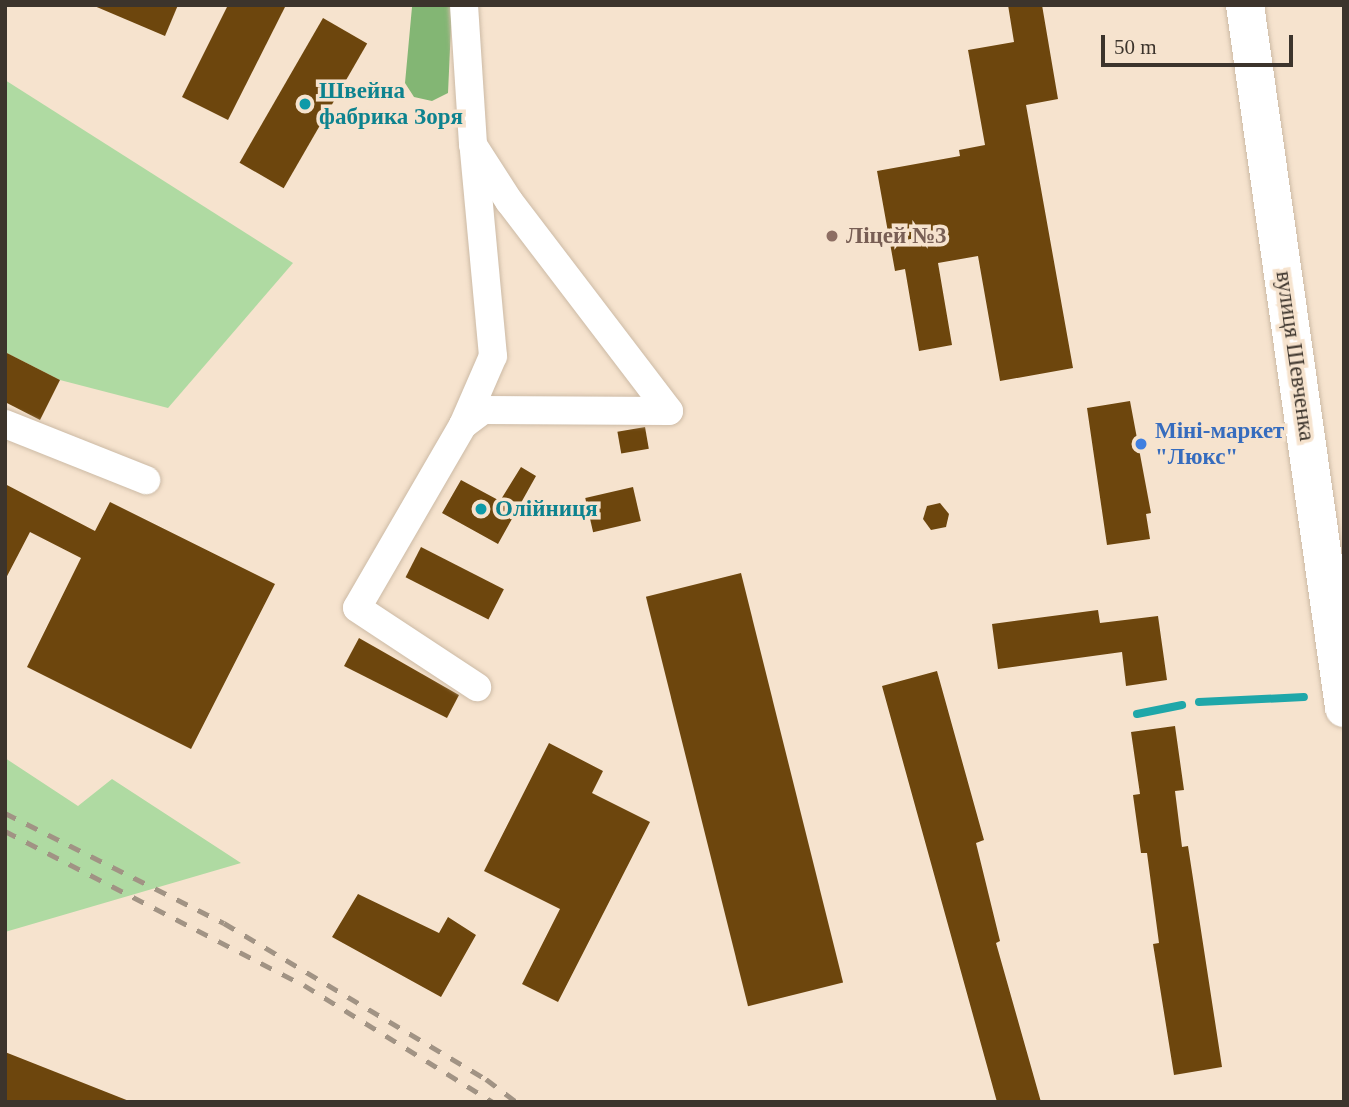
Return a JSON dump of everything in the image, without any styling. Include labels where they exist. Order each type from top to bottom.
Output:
[{"type":"main road","name":"вулиця Шевченка","points":[[1245,5],[1344,708]]},
{"type":"street","points":[[464,5],[493,356],[463,425],[357,608],[477,687]]},
{"type":"street","points":[[463,425],[483,410],[668,411],[509,201],[474,145]]},
{"type":"street","points":[[5,424],[146,480]]},
{"type":"green space","points":[[406,5],[452,5],[448,93],[432,101],[414,97],[405,83],[412,7]]},
{"type":"green space","points":[[5,80],[293,263],[168,408],[60,380],[5,352]]},
{"type":"green space","points":[[5,758],[78,806],[112,779],[241,863],[5,932]]},
{"type":"building","points":[[92,5],[178,5],[165,36]]},
{"type":"building","points":[[228,5],[286,5],[228,120],[182,97]]},
{"type":"building","points":[[1008,5],[1042,5],[1058,99],[1026,105],[1073,368],[1000,381],[978,256],[938,263],[952,345],[919,351],[905,269],[895,271],[877,171],[960,156],[959,150],[985,145],[968,50],[1014,42]]},
{"type":"building","name":"Швейна фабрика Зоря","points":[[323,18],[367,44],[284,188],[240,163]]},
{"type":"building","points":[[5,352],[60,380],[40,420],[5,402]]},
{"type":"building","points":[[1130,401],[1151,513],[1146,514],[1150,539],[1107,545],[1087,408]]},
{"type":"building","points":[[645,427],[649,449],[621,454],[617,432]]},
{"type":"building","name":"Олійниця","points":[[521,467],[536,476],[498,544],[442,513],[461,480],[500,501]]},
{"type":"building","points":[[5,484],[95,531],[110,502],[275,584],[191,749],[27,667],[81,558],[30,532],[5,580]]},
{"type":"building","points":[[633,487],[641,521],[593,532],[585,498]]},
{"type":"building","points":[[940,503],[949,514],[946,527],[931,530],[923,519],[927,506]]},
{"type":"building","points":[[421,547],[504,589],[488,620],[406,577]]},
{"type":"building","points":[[741,573],[843,982],[748,1006],[646,597]]},
{"type":"building","points":[[1098,610],[1100,623],[1158,616],[1167,680],[1126,686],[1122,652],[998,669],[992,624]]},
{"type":"building","points":[[359,638],[459,695],[447,718],[344,666]]},
{"type":"building","points":[[937,671],[984,840],[976,843],[1000,941],[996,943],[1041,1102],[997,1102],[882,686]]},
{"type":"building","points":[[1175,726],[1184,790],[1175,791],[1182,847],[1188,846],[1222,1067],[1174,1075],[1153,944],[1159,943],[1147,853],[1141,853],[1133,795],[1140,794],[1131,732]]},
{"type":"building","points":[[549,743],[603,771],[592,793],[650,822],[558,1002],[522,984],[560,909],[484,871]]},
{"type":"building","points":[[358,894],[439,933],[448,917],[476,935],[441,997],[332,937]]},
{"type":"building","points":[[5,1052],[129,1101],[5,1102]]},
{"type":"waterway","points":[[1199,702],[1304,697]]},
{"type":"waterway","points":[[1137,714],[1182,705]]},
{"type":"railway","points":[[5,813],[224,923],[486,1079],[517,1102]]},
{"type":"railway","points":[[5,831],[304,985],[493,1102]]},
{"type":"place","name":"Швейна фабрика Зоря","points":[[305,104]]},
{"type":"place","name":"Ліцей №3","points":[[832,236]]},
{"type":"place","name":"Міні-маркет \"Люкс\"","points":[[1141,444]]},
{"type":"place","name":"Олійниця","points":[[481,509]]}]
